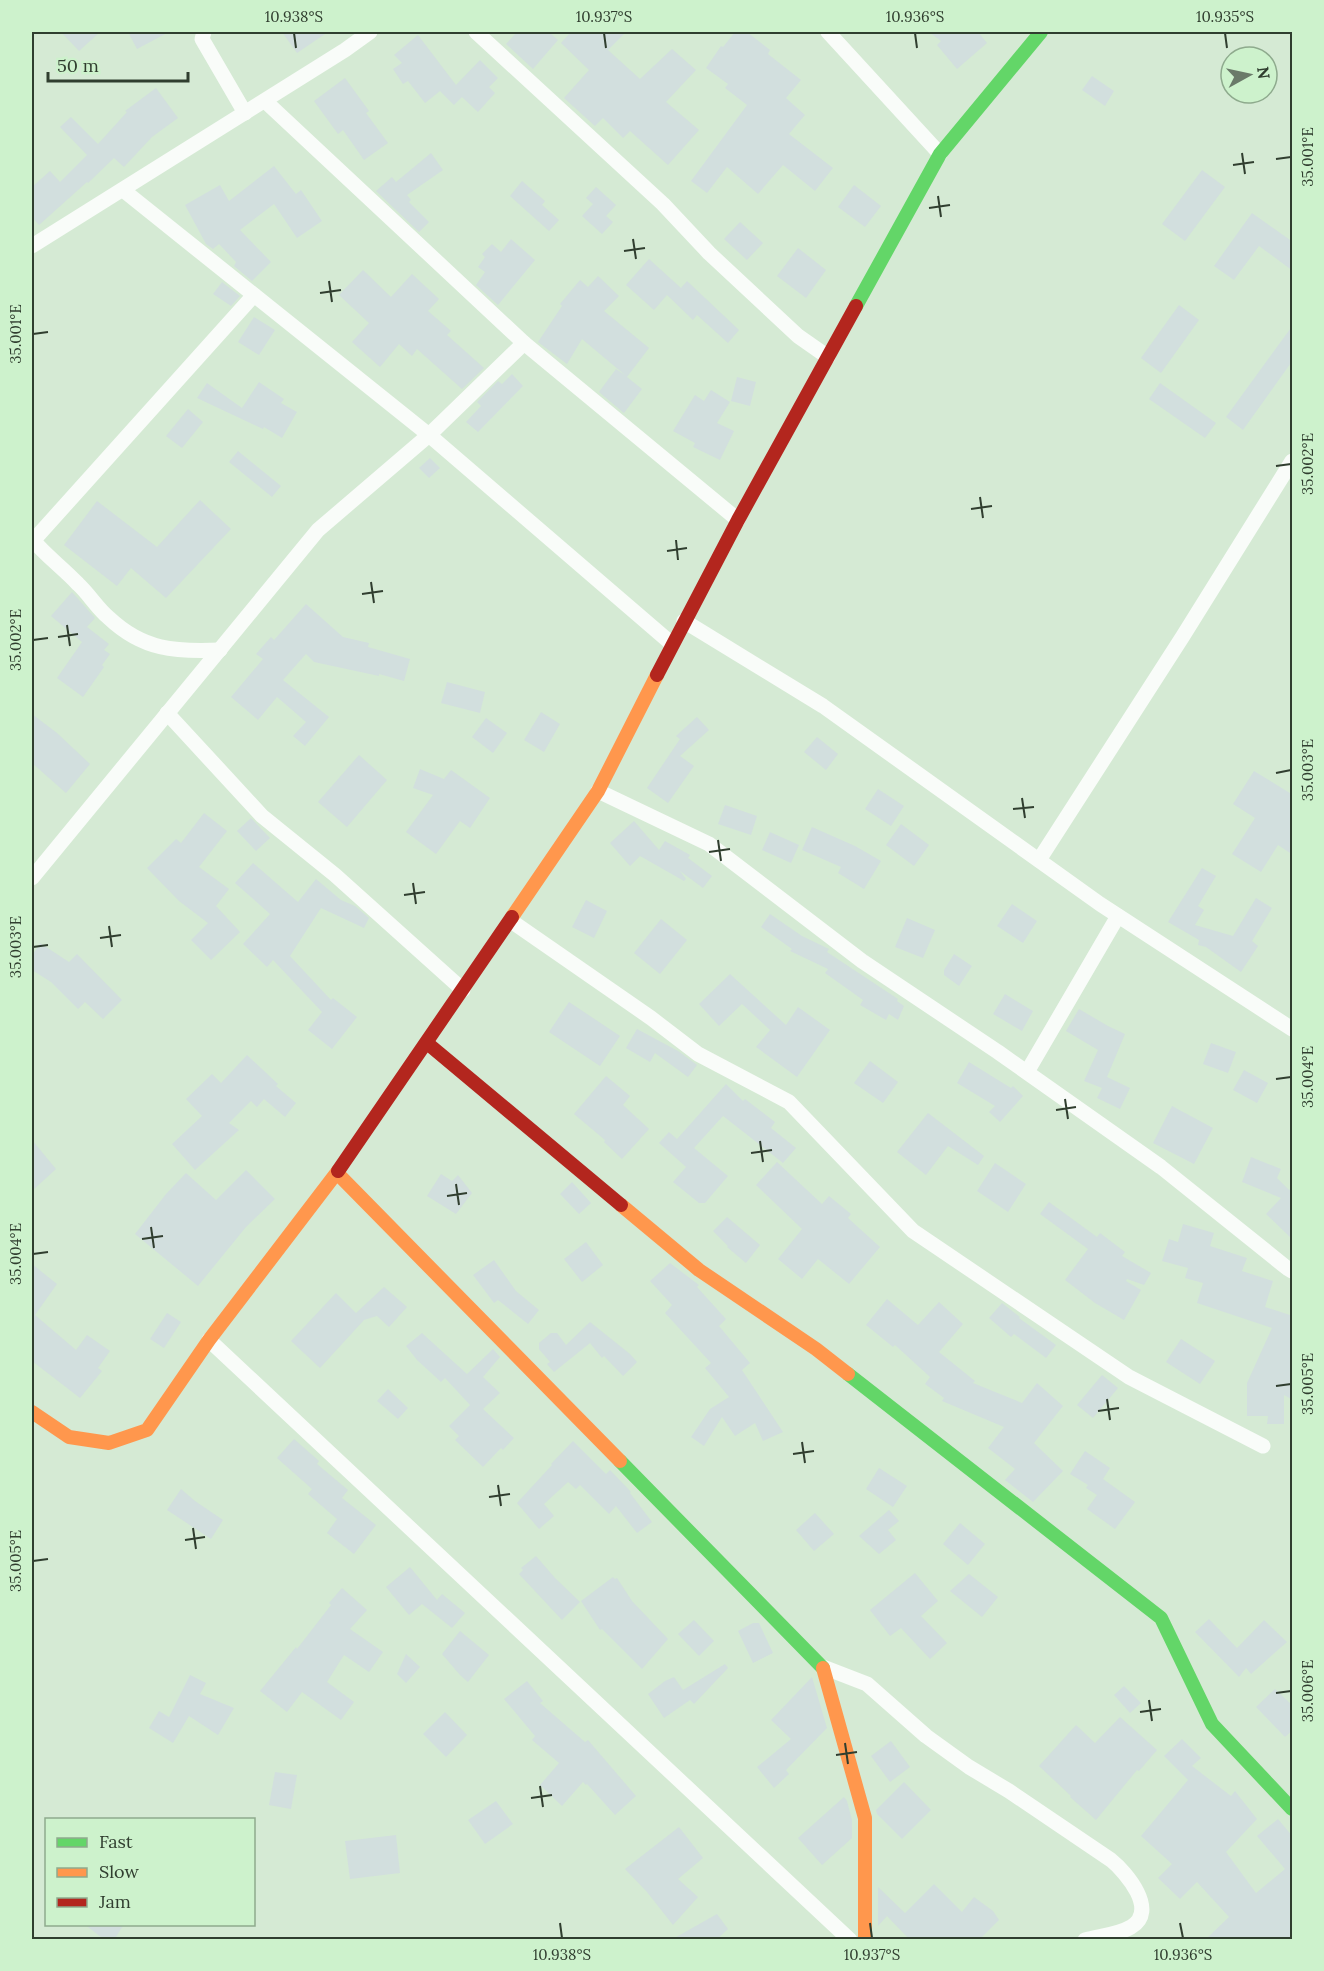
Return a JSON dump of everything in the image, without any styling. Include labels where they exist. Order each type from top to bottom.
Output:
[{"type":"street","points":[[204,32],[202,39],[245,113]]},
{"type":"street","points":[[32,246],[265,101],[370,32]]},
{"type":"street","points":[[476,32],[663,204],[709,253],[798,336],[828,357]]},
{"type":"street","points":[[828,32],[940,154]]},
{"type":"street","points":[[32,1412],[69,1437],[109,1443],[147,1430],[209,1340],[337,1173],[598,791],[738,520],[940,154],[1041,32]]},
{"type":"street","points":[[265,101],[524,343],[738,520]]},
{"type":"street","points":[[123,190],[429,435],[672,644]]},
{"type":"street","points":[[220,650],[186,651],[136,639],[108,618],[80,585],[32,541],[254,296]]},
{"type":"street","points":[[32,878],[318,530],[429,435],[524,343]]},
{"type":"street","points":[[1039,860],[1184,636],[1293,461]]},
{"type":"street","points":[[684,621],[824,706],[1118,916],[1293,1029]]},
{"type":"street","points":[[167,713],[262,816],[335,875],[463,990]]},
{"type":"street","points":[[598,791],[709,844],[862,960],[1027,1072],[1161,1167],[1293,1271]]},
{"type":"street","points":[[1027,1072],[1118,916]]},
{"type":"street","points":[[511,921],[651,1018],[698,1054],[789,1102],[913,1231],[1129,1377],[1263,1446]]},
{"type":"street","points":[[427,1043],[699,1270],[816,1349],[1161,1618],[1212,1725],[1293,1809]]},
{"type":"street","points":[[337,1173],[823,1667],[867,1684],[926,1736],[1124,1870],[1142,1906],[1139,1918],[1135,1925],[1129,1928],[1085,1940]]},
{"type":"street","points":[[209,1340],[850,1940]]},
{"type":"street","points":[[823,1667],[865,1818],[865,1940]]},
{"type":"building","points":[[61,32],[100,32],[79,51]]},
{"type":"building","points":[[128,32],[169,32],[137,49]]},
{"type":"building","points":[[282,32],[328,32],[297,53]]},
{"type":"building","points":[[517,32],[549,32],[558,40],[533,69],[506,44]]},
{"type":"building","points":[[571,32],[626,32],[608,50],[640,79],[672,49],[696,70],[666,102],[699,130],[668,165],[630,131],[623,138],[603,118],[595,126],[564,98],[589,70],[561,43]]},
{"type":"building","points":[[735,32],[747,32],[770,50],[768,54],[801,80],[786,98],[805,115],[789,134],[833,168],[815,191],[783,165],[758,194],[727,167],[707,193],[691,181],[747,105],[725,88],[728,84],[706,68],[721,46],[723,47]]},
{"type":"building","points":[[929,32],[978,32],[987,43],[957,69],[937,45],[941,41]]},
{"type":"building","points":[[418,35],[456,85],[480,60],[498,78],[489,87],[495,93],[478,112],[462,97],[454,105],[440,91],[425,103],[408,81],[403,84],[393,69],[402,63],[394,55]]},
{"type":"building","points":[[1092,76],[1114,91],[1105,106],[1082,90]]},
{"type":"building","points":[[345,78],[369,111],[366,113],[388,143],[364,160],[343,130],[338,134],[314,101]]},
{"type":"building","points":[[156,88],[178,118],[152,137],[124,167],[114,158],[39,225],[32,217],[32,187],[50,171],[60,182],[87,155],[60,127],[71,117],[98,144],[127,112],[125,111]]},
{"type":"building","points":[[431,153],[443,170],[407,195],[411,200],[409,202],[429,222],[419,232],[376,191],[392,177],[396,182]]},
{"type":"building","points":[[274,166],[296,194],[301,190],[322,221],[297,238],[274,204],[240,230],[271,262],[252,281],[234,266],[236,262],[219,244],[213,249],[206,244],[185,205],[220,185],[229,201]]},
{"type":"building","points":[[1202,170],[1225,187],[1185,241],[1162,224]]},
{"type":"building","points":[[522,181],[545,201],[542,205],[559,220],[549,231],[510,196]]},
{"type":"building","points":[[854,185],[881,206],[865,227],[838,207]]},
{"type":"building","points":[[596,187],[616,205],[606,216],[613,222],[602,234],[582,216],[593,204],[586,198]]},
{"type":"building","points":[[1252,213],[1293,242],[1293,271],[1259,246],[1234,280],[1214,266]]},
{"type":"building","points":[[740,222],[763,243],[747,260],[724,239]]},
{"type":"building","points":[[511,239],[535,260],[498,305],[476,285],[485,272],[478,267],[485,257],[482,254],[492,244],[501,252]]},
{"type":"building","points":[[798,248],[826,270],[806,298],[777,276]]},
{"type":"building","points":[[649,259],[681,288],[687,281],[739,330],[728,343],[697,315],[693,320],[667,295],[654,310],[626,285]]},
{"type":"building","points":[[363,270],[391,297],[412,274],[439,299],[428,311],[451,331],[447,335],[484,368],[462,389],[417,349],[412,356],[399,344],[380,367],[352,342],[369,323],[339,295]]},
{"type":"building","points":[[598,276],[619,296],[604,311],[649,348],[627,377],[642,389],[624,413],[599,392],[616,369],[625,375],[582,339],[567,364],[538,342],[562,306],[560,304],[580,280],[588,287]]},
{"type":"building","points":[[222,282],[240,296],[231,306],[213,294]]},
{"type":"building","points":[[1179,305],[1199,320],[1161,373],[1141,358]]},
{"type":"building","points":[[254,317],[275,330],[259,355],[238,342]]},
{"type":"building","points":[[1293,325],[1293,360],[1243,430],[1226,417]]},
{"type":"building","points":[[512,374],[523,386],[478,432],[466,422],[481,406],[477,402],[498,381],[502,384]]},
{"type":"building","points":[[737,377],[756,382],[750,406],[731,401]]},
{"type":"building","points":[[259,382],[284,399],[281,403],[297,412],[282,438],[264,427],[263,429],[197,398],[207,383],[242,408]]},
{"type":"building","points":[[1160,383],[1216,423],[1205,438],[1149,399]]},
{"type":"building","points":[[711,390],[730,402],[717,423],[734,431],[720,460],[693,447],[695,443],[673,431],[695,395],[704,401]]},
{"type":"building","points":[[188,409],[203,422],[182,448],[166,436]]},
{"type":"building","points":[[238,451],[281,486],[272,497],[229,462]]},
{"type":"building","points":[[430,458],[440,468],[429,478],[419,468]]},
{"type":"building","points":[[200,500],[231,529],[166,598],[131,568],[117,586],[64,545],[97,501],[157,547]]},
{"type":"building","points":[[72,592],[95,618],[87,627],[109,644],[104,650],[110,654],[102,665],[104,667],[83,697],[57,678],[82,642],[51,616]]},
{"type":"building","points":[[306,604],[343,637],[369,643],[368,647],[410,659],[404,681],[314,662],[306,654],[283,680],[329,717],[305,746],[293,736],[306,722],[277,697],[258,720],[231,697],[263,659],[256,654],[271,637],[274,640]]},
{"type":"building","points":[[447,682],[485,692],[480,713],[441,703]]},
{"type":"building","points":[[541,712],[560,724],[544,752],[524,740]]},
{"type":"building","points":[[32,714],[57,733],[90,764],[66,793],[32,763]]},
{"type":"building","points":[[697,717],[709,730],[680,756],[694,766],[668,803],[647,788],[680,739],[676,736]]},
{"type":"building","points":[[486,718],[507,733],[493,753],[472,737]]},
{"type":"building","points":[[817,737],[838,754],[826,770],[804,752]]},
{"type":"building","points":[[359,755],[387,780],[347,827],[318,802]]},
{"type":"building","points":[[420,769],[444,779],[451,770],[490,798],[470,828],[460,821],[436,854],[406,832],[433,795],[413,788]]},
{"type":"building","points":[[1254,771],[1293,795],[1293,855],[1278,845],[1261,872],[1232,854],[1255,818],[1233,804]]},
{"type":"building","points":[[878,789],[904,806],[891,826],[865,809]]},
{"type":"building","points":[[725,805],[757,816],[751,835],[718,824]]},
{"type":"building","points":[[204,813],[227,831],[199,867],[229,889],[216,906],[240,932],[211,960],[191,940],[208,923],[179,901],[147,868],[176,839],[181,843]]},
{"type":"building","points":[[251,818],[270,838],[256,851],[237,831]]},
{"type":"building","points":[[634,821],[659,850],[665,841],[690,855],[688,858],[712,876],[703,888],[680,871],[686,879],[684,881],[640,856],[630,866],[610,843]]},
{"type":"building","points":[[901,824],[929,845],[914,866],[886,845]]},
{"type":"building","points":[[812,827],[855,846],[881,861],[864,889],[838,873],[841,867],[802,850]]},
{"type":"building","points":[[770,832],[799,845],[791,863],[762,850]]},
{"type":"building","points":[[253,863],[298,902],[316,879],[341,900],[355,906],[369,918],[364,928],[321,908],[290,956],[331,1000],[333,998],[357,1017],[332,1049],[308,1030],[322,1012],[273,960],[267,967],[243,944],[270,914],[235,883]]},
{"type":"building","points":[[1202,868],[1216,876],[1198,906],[1204,910],[1195,925],[1233,936],[1256,898],[1272,908],[1252,941],[1258,946],[1241,972],[1206,947],[1198,945],[1199,940],[1168,922]]},
{"type":"building","points":[[586,900],[607,911],[594,938],[572,927]]},
{"type":"building","points":[[1012,904],[1037,921],[1023,943],[997,926]]},
{"type":"building","points":[[770,914],[802,936],[829,949],[827,952],[898,999],[897,1001],[904,1006],[898,1020],[889,1014],[886,1020],[860,1005],[863,1000],[825,973],[828,969],[790,951],[792,949],[761,927]]},
{"type":"building","points":[[907,918],[935,930],[923,958],[895,947]]},
{"type":"building","points":[[661,919],[687,940],[660,974],[634,953]]},
{"type":"building","points":[[40,943],[69,962],[77,954],[122,1000],[103,1019],[85,1002],[78,1009],[51,982],[32,970],[32,956]]},
{"type":"building","points":[[954,954],[972,966],[959,986],[944,975],[944,970]]},
{"type":"building","points":[[730,974],[786,1025],[798,1007],[830,1030],[797,1077],[756,1047],[770,1030],[742,1004],[719,1026],[699,1004]]},
{"type":"building","points":[[1005,994],[1033,1011],[1022,1031],[993,1014]]},
{"type":"building","points":[[569,1002],[620,1036],[600,1066],[549,1032]]},
{"type":"building","points":[[1079,1009],[1125,1034],[1107,1077],[1130,1088],[1120,1109],[1097,1098],[1102,1088],[1084,1081],[1098,1050],[1066,1031]]},
{"type":"building","points":[[637,1029],[678,1051],[697,1065],[688,1077],[655,1053],[650,1062],[626,1048]]},
{"type":"building","points":[[1211,1043],[1236,1052],[1228,1073],[1203,1064]]},
{"type":"building","points":[[247,1055],[278,1084],[276,1086],[296,1103],[285,1117],[264,1099],[257,1107],[251,1101],[229,1123],[239,1130],[195,1170],[172,1144],[202,1116],[186,1099],[212,1074],[221,1083]]},
{"type":"building","points":[[870,1061],[898,1082],[883,1103],[854,1083]]},
{"type":"building","points":[[969,1062],[1011,1088],[1013,1086],[1023,1096],[1000,1122],[989,1112],[995,1106],[957,1083]]},
{"type":"building","points":[[1244,1070],[1268,1083],[1257,1103],[1233,1090]]},
{"type":"building","points":[[606,1076],[630,1096],[623,1105],[649,1129],[622,1159],[604,1142],[605,1140],[574,1114]]},
{"type":"building","points":[[726,1084],[743,1101],[745,1099],[775,1122],[771,1128],[796,1148],[783,1163],[723,1116],[694,1148],[728,1176],[705,1203],[699,1203],[673,1182],[686,1167],[659,1143],[669,1132],[677,1139]]},
{"type":"building","points":[[1172,1106],[1213,1128],[1194,1164],[1153,1143]]},
{"type":"building","points":[[928,1113],[984,1156],[978,1165],[948,1146],[926,1175],[897,1152]]},
{"type":"building","points":[[32,1140],[56,1169],[32,1191]]},
{"type":"building","points":[[1251,1157],[1281,1169],[1277,1178],[1289,1190],[1293,1186],[1293,1240],[1266,1214],[1281,1198],[1242,1182]]},
{"type":"building","points":[[777,1162],[822,1204],[829,1196],[851,1214],[848,1218],[880,1247],[849,1284],[818,1259],[802,1279],[778,1259],[802,1229],[756,1185]]},
{"type":"building","points":[[995,1163],[1026,1184],[1008,1212],[977,1191]]},
{"type":"building","points":[[246,1170],[275,1199],[246,1227],[198,1286],[135,1234],[166,1194],[186,1173],[216,1200]]},
{"type":"building","points":[[441,1174],[452,1181],[458,1175],[472,1193],[456,1214],[427,1196]]},
{"type":"building","points":[[572,1182],[591,1203],[579,1214],[560,1194]]},
{"type":"building","points":[[1049,1202],[1097,1237],[1100,1233],[1125,1252],[1122,1256],[1151,1273],[1144,1285],[1127,1279],[1126,1281],[1141,1290],[1124,1320],[1095,1303],[1065,1280],[1088,1249],[1040,1214]]},
{"type":"building","points":[[727,1217],[760,1245],[746,1263],[713,1231]]},
{"type":"building","points":[[1183,1224],[1214,1233],[1210,1246],[1247,1258],[1242,1271],[1273,1281],[1265,1307],[1293,1316],[1293,1400],[1284,1395],[1284,1424],[1267,1424],[1268,1416],[1247,1416],[1247,1383],[1272,1328],[1197,1303],[1203,1283],[1185,1278],[1188,1268],[1162,1261],[1169,1239],[1178,1242]]},
{"type":"building","points":[[586,1242],[603,1265],[582,1282],[564,1259]]},
{"type":"building","points":[[494,1260],[516,1291],[539,1310],[528,1324],[498,1300],[494,1303],[473,1275]]},
{"type":"building","points":[[670,1263],[699,1285],[697,1287],[726,1319],[719,1326],[750,1363],[742,1370],[783,1432],[763,1441],[755,1423],[735,1436],[722,1417],[704,1446],[691,1437],[710,1409],[729,1397],[705,1368],[711,1363],[665,1313],[672,1305],[650,1281]]},
{"type":"building","points":[[32,1264],[57,1284],[35,1315],[76,1350],[87,1335],[110,1351],[98,1368],[102,1371],[80,1398],[32,1361]]},
{"type":"building","points":[[384,1287],[407,1307],[389,1327],[377,1316],[364,1320],[320,1368],[291,1341],[336,1293],[356,1313]]},
{"type":"building","points":[[887,1299],[918,1325],[939,1302],[963,1324],[939,1352],[975,1381],[973,1383],[1022,1403],[1037,1383],[1063,1406],[1034,1443],[1063,1471],[1033,1502],[1005,1480],[1015,1469],[988,1448],[1004,1427],[942,1401],[944,1398],[925,1384],[930,1377],[895,1345],[893,1347],[866,1325]]},
{"type":"building","points":[[1002,1303],[1056,1345],[1046,1358],[1014,1334],[1011,1337],[989,1318]]},
{"type":"building","points":[[167,1313],[181,1322],[164,1348],[150,1339]]},
{"type":"building","points":[[590,1322],[637,1362],[623,1376],[604,1356],[602,1358],[590,1343],[554,1372],[547,1364],[550,1362],[539,1349],[539,1343],[551,1333],[557,1333],[566,1345]]},
{"type":"building","points":[[422,1333],[467,1374],[493,1349],[500,1357],[483,1377],[500,1393],[483,1409],[514,1438],[483,1467],[455,1440],[459,1436],[449,1426],[470,1405],[445,1378],[441,1382],[417,1360],[406,1346]]},
{"type":"building","points":[[1181,1339],[1215,1361],[1200,1384],[1166,1362]]},
{"type":"building","points":[[1102,1375],[1118,1388],[1093,1418],[1077,1405]]},
{"type":"building","points":[[388,1389],[408,1408],[398,1419],[377,1401]]},
{"type":"building","points":[[294,1439],[319,1461],[317,1464],[348,1490],[342,1498],[376,1525],[354,1554],[327,1533],[337,1519],[308,1494],[312,1489],[277,1458]]},
{"type":"building","points":[[573,1441],[606,1474],[610,1470],[631,1492],[652,1522],[637,1533],[616,1506],[609,1514],[580,1485],[576,1489],[568,1482],[544,1504],[554,1516],[539,1529],[517,1503]]},
{"type":"building","points":[[1085,1451],[1110,1468],[1103,1479],[1135,1502],[1115,1529],[1087,1509],[1097,1495],[1086,1488],[1088,1485],[1070,1474]]},
{"type":"building","points":[[879,1468],[907,1486],[893,1507],[866,1489]]},
{"type":"building","points":[[181,1489],[223,1520],[211,1539],[167,1510]]},
{"type":"building","points":[[889,1510],[899,1521],[888,1530],[896,1540],[879,1554],[859,1536]]},
{"type":"building","points":[[815,1513],[834,1534],[814,1551],[796,1530]]},
{"type":"building","points":[[960,1523],[985,1544],[968,1565],[943,1544]]},
{"type":"building","points":[[536,1556],[580,1602],[562,1620],[519,1574],[523,1570],[521,1568]]},
{"type":"building","points":[[410,1567],[437,1600],[442,1594],[465,1613],[452,1628],[422,1604],[409,1615],[386,1587]]},
{"type":"building","points":[[915,1573],[938,1601],[921,1616],[947,1643],[930,1659],[901,1628],[890,1636],[870,1610]]},
{"type":"building","points":[[969,1574],[998,1597],[982,1617],[950,1591]]},
{"type":"building","points":[[613,1577],[617,1578],[632,1601],[668,1639],[642,1669],[602,1629],[600,1630],[581,1601]]},
{"type":"building","points":[[342,1588],[367,1610],[350,1629],[383,1652],[369,1672],[344,1655],[327,1682],[354,1702],[341,1720],[302,1692],[287,1712],[260,1691],[296,1647],[297,1649]]},
{"type":"building","points":[[1209,1619],[1237,1648],[1264,1620],[1287,1642],[1251,1674],[1246,1668],[1239,1677],[1195,1632]]},
{"type":"building","points":[[694,1620],[714,1641],[699,1656],[678,1634]]},
{"type":"building","points":[[753,1623],[759,1623],[773,1653],[753,1663],[738,1631]]},
{"type":"building","points":[[460,1631],[489,1655],[468,1682],[442,1654]]},
{"type":"building","points":[[406,1654],[420,1667],[406,1683],[397,1674]]},
{"type":"building","points":[[725,1664],[728,1668],[694,1704],[690,1700],[664,1718],[648,1694],[674,1677],[683,1690]]},
{"type":"building","points":[[190,1675],[206,1683],[200,1694],[234,1708],[218,1735],[189,1716],[173,1743],[149,1728],[159,1711],[169,1717]]},
{"type":"building","points":[[812,1677],[827,1728],[786,1770],[789,1774],[774,1788],[757,1767],[791,1739],[771,1720]]},
{"type":"building","points":[[527,1681],[543,1701],[540,1703],[585,1742],[588,1740],[636,1796],[615,1815],[583,1782],[562,1806],[540,1785],[559,1763],[532,1740],[535,1736],[504,1699]]},
{"type":"building","points":[[1124,1686],[1141,1703],[1130,1713],[1114,1695]]},
{"type":"building","points":[[1275,1689],[1293,1706],[1293,1730],[1285,1737],[1256,1707]]},
{"type":"building","points":[[445,1712],[467,1735],[446,1757],[423,1734]]},
{"type":"building","points":[[1120,1717],[1157,1750],[1139,1771],[1137,1770],[1096,1820],[1039,1766],[1076,1725],[1095,1743]]},
{"type":"building","points":[[1182,1739],[1201,1758],[1192,1766],[1231,1796],[1235,1791],[1257,1819],[1226,1852],[1256,1893],[1285,1869],[1257,1836],[1278,1819],[1293,1837],[1293,1940],[1205,1940],[1229,1917],[1197,1882],[1180,1899],[1158,1878],[1172,1864],[1141,1836],[1188,1780],[1164,1756]]},
{"type":"building","points":[[891,1741],[910,1767],[890,1782],[871,1756]]},
{"type":"building","points":[[275,1772],[297,1775],[291,1809],[269,1805]]},
{"type":"building","points":[[904,1782],[931,1810],[902,1839],[877,1814],[876,1810]]},
{"type":"building","points":[[844,1797],[852,1820],[852,1838],[822,1865],[798,1838]]},
{"type":"building","points":[[496,1801],[513,1824],[485,1844],[468,1820]]},
{"type":"building","points":[[679,1827],[703,1858],[678,1879],[698,1897],[673,1925],[625,1869]]},
{"type":"building","points":[[396,1835],[400,1873],[350,1879],[345,1841]]},
{"type":"building","points":[[934,1884],[962,1912],[974,1897],[993,1911],[999,1920],[979,1940],[910,1940],[887,1916],[878,1926],[878,1887],[905,1913]]},
{"type":"building","points":[[717,1914],[728,1929],[716,1940],[671,1940]]},
{"type":"building","points":[[87,1926],[123,1926],[114,1940],[105,1940]]},
{"type":"traffic: fast","points":[[856,306],[940,154],[1041,32]]},
{"type":"traffic: fast","points":[[848,1374],[1161,1618],[1212,1724],[1292,1809]]},
{"type":"traffic: fast","points":[[620,1461],[823,1668]]},
{"type":"traffic: slow","points":[[512,917],[598,791],[657,675]]},
{"type":"traffic: slow","points":[[32,1412],[69,1437],[109,1443],[147,1430],[209,1340],[338,1171]]},
{"type":"traffic: slow","points":[[337,1173],[620,1461]]},
{"type":"traffic: slow","points":[[621,1205],[699,1270],[816,1349],[848,1374]]},
{"type":"traffic: slow","points":[[823,1668],[865,1818],[865,1940]]},
{"type":"traffic: jam","points":[[657,675],[738,520],[856,306]]},
{"type":"traffic: jam","points":[[338,1171],[512,917]]},
{"type":"traffic: jam","points":[[427,1043],[621,1205]]}]
